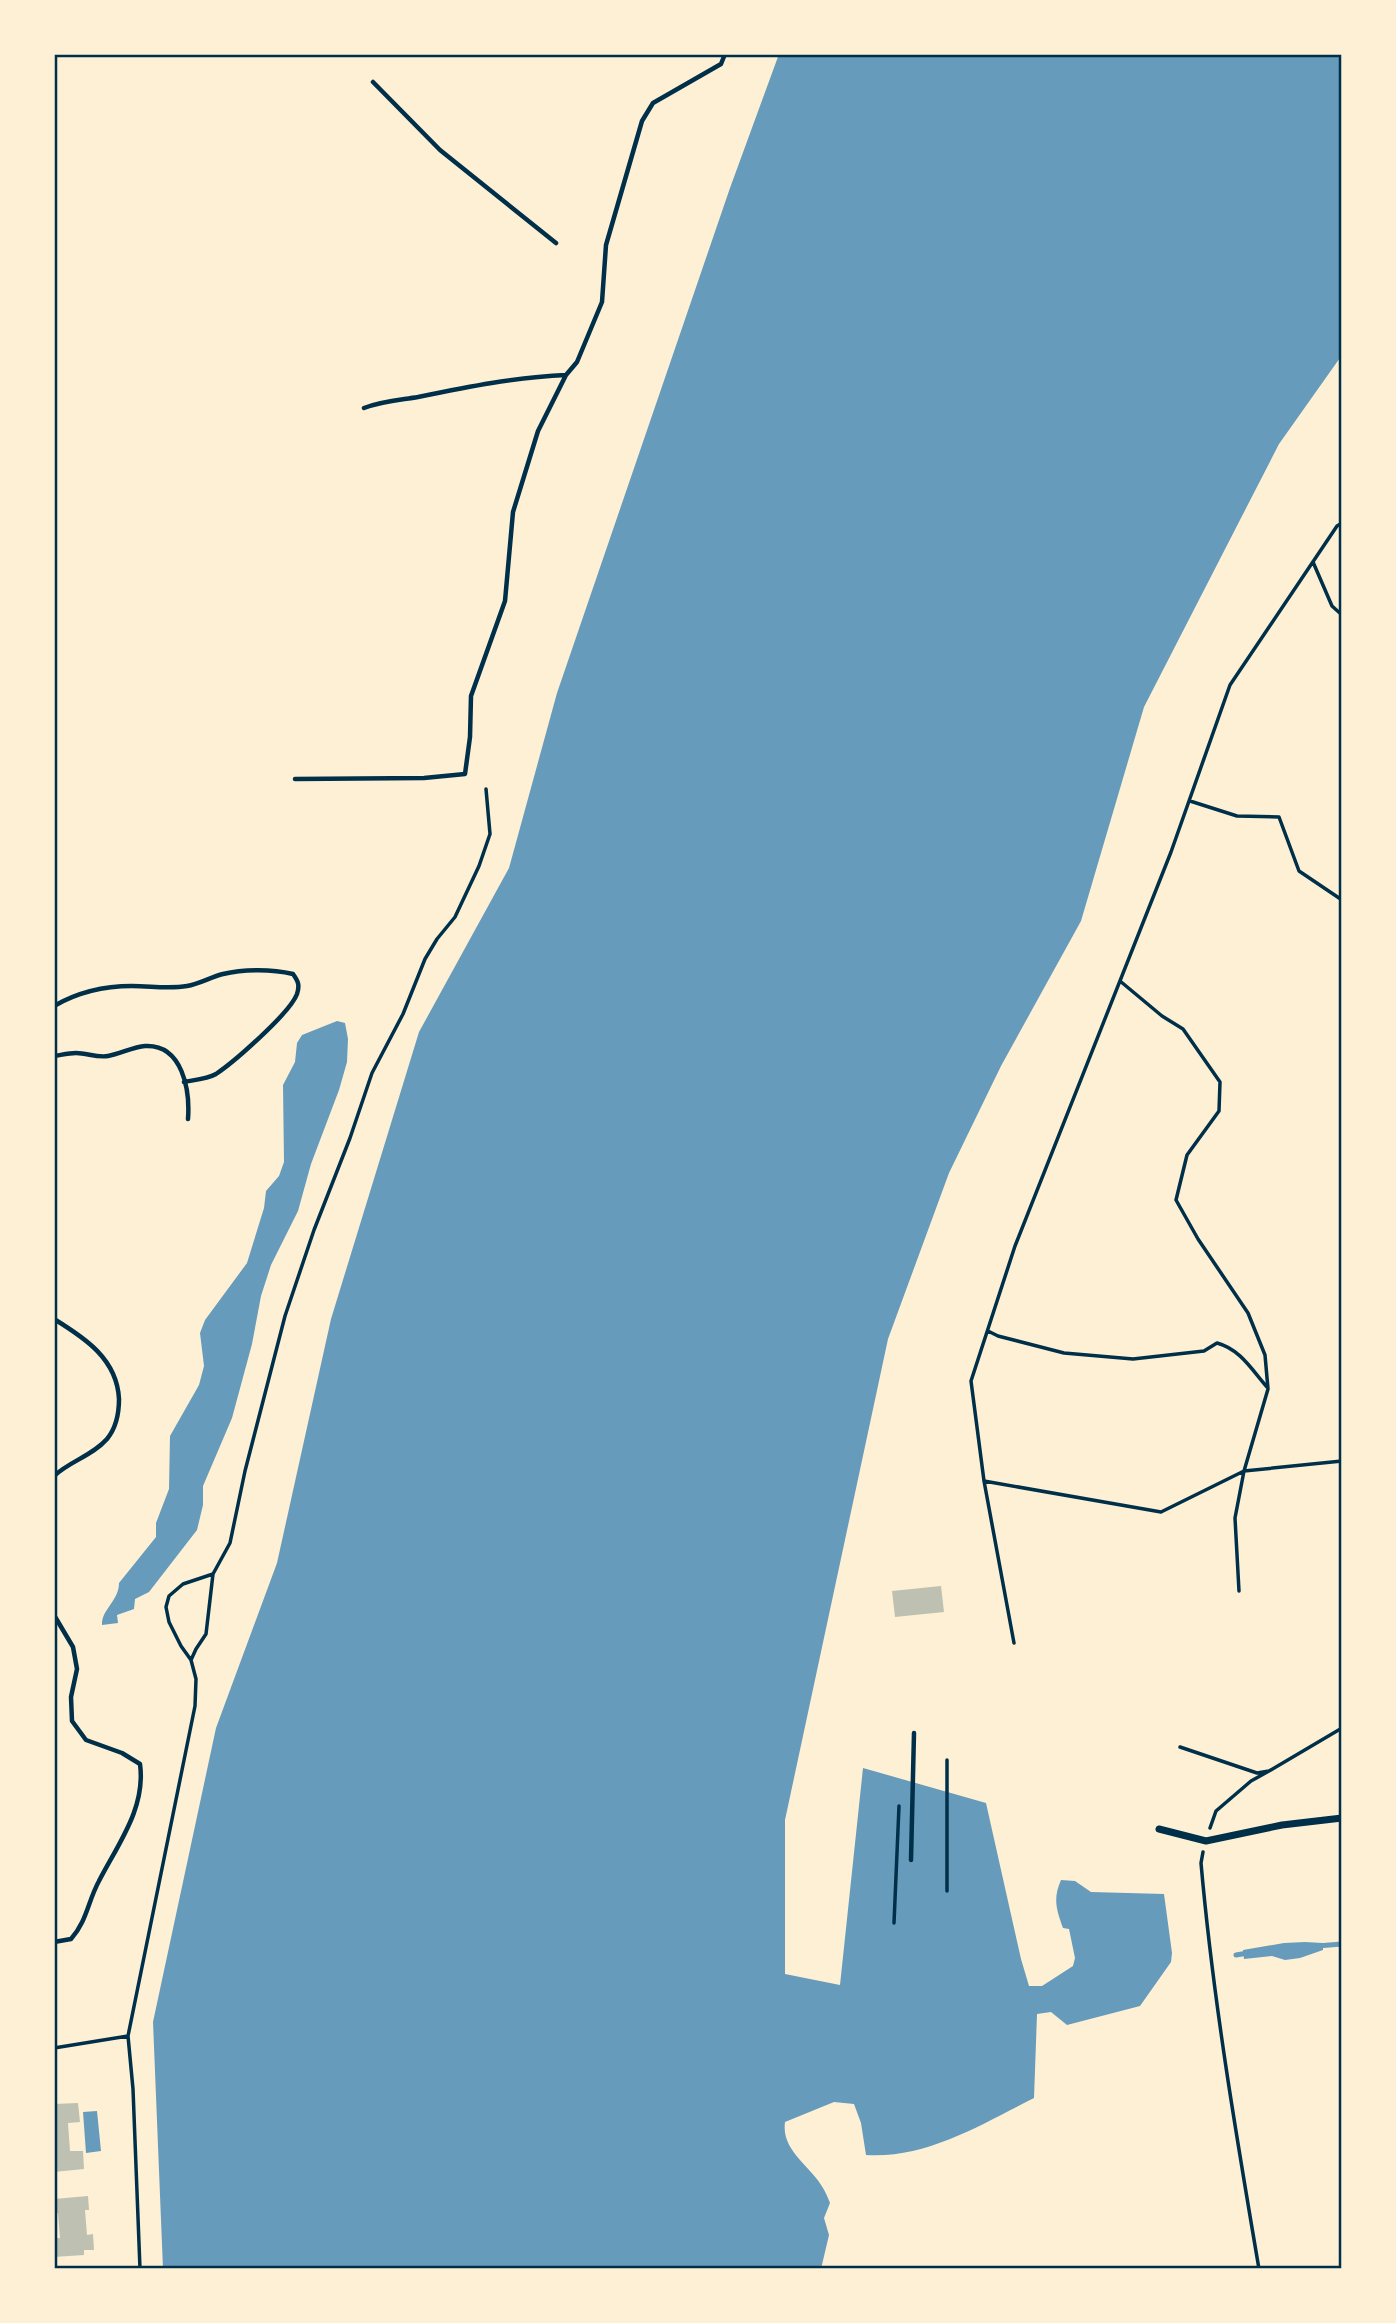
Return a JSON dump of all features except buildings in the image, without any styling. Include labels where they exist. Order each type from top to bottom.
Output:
[{"type":"street","points":[[1159,1829],[1206,1841],[1282,1825],[1342,1818]]},
{"type":"lane","points":[[295,779],[425,778],[465,774],[470,737],[471,696],[505,601],[513,512],[538,431],[566,375],[577,362],[602,302],[606,245],[642,121],[653,103],[721,64],[725,54]]},
{"type":"lane","points":[[373,82],[440,150],[556,243]]},
{"type":"lane","points":[[365,408],[379,402],[465,387],[538,376],[566,375]]},
{"type":"lane","points":[[54,1006],[78,993],[129,986],[189,986],[223,974],[243,971],[284,971],[293,974],[299,983],[298,993],[290,1007],[244,1051],[214,1075],[184,1082]]},
{"type":"lane","points":[[54,1056],[76,1053],[106,1057],[143,1046],[163,1049],[174,1057],[181,1069],[189,1100],[188,1119]]},
{"type":"lane","points":[[54,1319],[78,1334],[104,1357],[118,1386],[120,1413],[109,1437],[93,1452],[54,1476]]},
{"type":"lane","points":[[54,1615],[73,1647],[77,1669],[71,1697],[72,1721],[86,1740],[122,1753],[140,1764],[142,1779],[130,1826],[97,1883],[81,1927],[71,1939],[54,1942]]},
{"type":"lane","points":[[911,1860],[915,1733]]},
{"type":"path","points":[[1014,1643],[984,1481],[971,1381],[1015,1246],[1189,801],[1230,685],[1336,526],[1342,523]]},
{"type":"path","points":[[1313,561],[1332,606],[1342,615]]},
{"type":"path","points":[[191,1660],[206,1634],[213,1574],[230,1543],[245,1471],[285,1316],[367,1085],[403,1014],[425,958],[455,917],[490,834],[486,789]]},
{"type":"path","points":[[1189,801],[1237,816],[1279,817],[1299,871],[1342,900]]},
{"type":"path","points":[[1119,981],[1162,1016],[1183,1029],[1220,1082],[1219,1111],[1187,1155],[1176,1200],[1198,1239],[1248,1313],[1265,1355],[1268,1389],[1244,1471],[1235,1518],[1239,1591]]},
{"type":"path","points":[[988,1331],[1063,1353],[1133,1359],[1204,1351],[1217,1343],[1228,1346],[1240,1356],[1268,1389]]},
{"type":"path","points":[[984,1481],[1161,1512],[1244,1471],[1342,1461]]},
{"type":"path","points":[[140,2269],[133,2089],[128,2036],[195,1706],[196,1679],[191,1660],[169,1622],[166,1607],[169,1596],[183,1584],[213,1574]]},
{"type":"path","points":[[1259,2269],[1208,1949],[1201,1863],[1216,1811],[1251,1781],[1342,1728]]},
{"type":"path","points":[[1180,1747],[1245,1770],[1257,1773],[1269,1771]]},
{"type":"path","points":[[947,1760],[947,1891]]},
{"type":"path","points":[[894,1923],[899,1806]]},
{"type":"path","points":[[54,2048],[128,2036]]},
{"type":"water","points":[[779,54],[1342,54],[1342,355],[1279,444],[1144,707],[1081,921],[1001,1066],[949,1173],[888,1339],[785,1820],[785,1974],[840,1985],[863,1768],[986,1803],[1029,1986],[1042,1986],[1073,1966],[1075,1958],[1069,1929],[1063,1928],[1056,1904],[1061,1880],[1075,1881],[1091,1892],[1164,1894],[1171,1962],[1140,2006],[1067,2025],[1051,2012],[1037,2014],[1034,2098],[953,2138],[910,2151],[866,2155],[861,2123],[854,2104],[834,2102],[785,2122],[785,2132],[792,2150],[818,2180],[830,2203],[824,2218],[829,2235],[821,2269],[163,2269],[153,2022],[216,1728],[277,1563],[331,1319],[419,1032],[509,868],[557,693],[730,188]]},
{"type":"water","points":[[337,1021],[345,1023],[348,1039],[347,1062],[311,1164],[298,1211],[271,1265],[261,1296],[252,1344],[232,1418],[203,1486],[203,1505],[197,1530],[149,1592],[135,1599],[134,1609],[117,1615],[118,1623],[102,1625],[119,1583],[156,1537],[156,1523],[169,1489],[170,1436],[199,1385],[204,1366],[200,1333],[205,1320],[247,1263],[264,1208],[266,1191],[279,1176],[284,1162],[283,1085],[295,1062],[297,1043],[302,1035]]},
{"type":"water","points":[[1305,1942],[1323,1943],[1323,1950],[1285,1960],[1272,1956],[1244,1959],[1243,1950]]},
{"type":"water","points":[[97,2111],[101,2151],[86,2153],[83,2112]]},
{"type":"waterway","points":[[1317,1946],[1342,1944]]},
{"type":"waterway","points":[[1236,1955],[1248,1953]]}]
